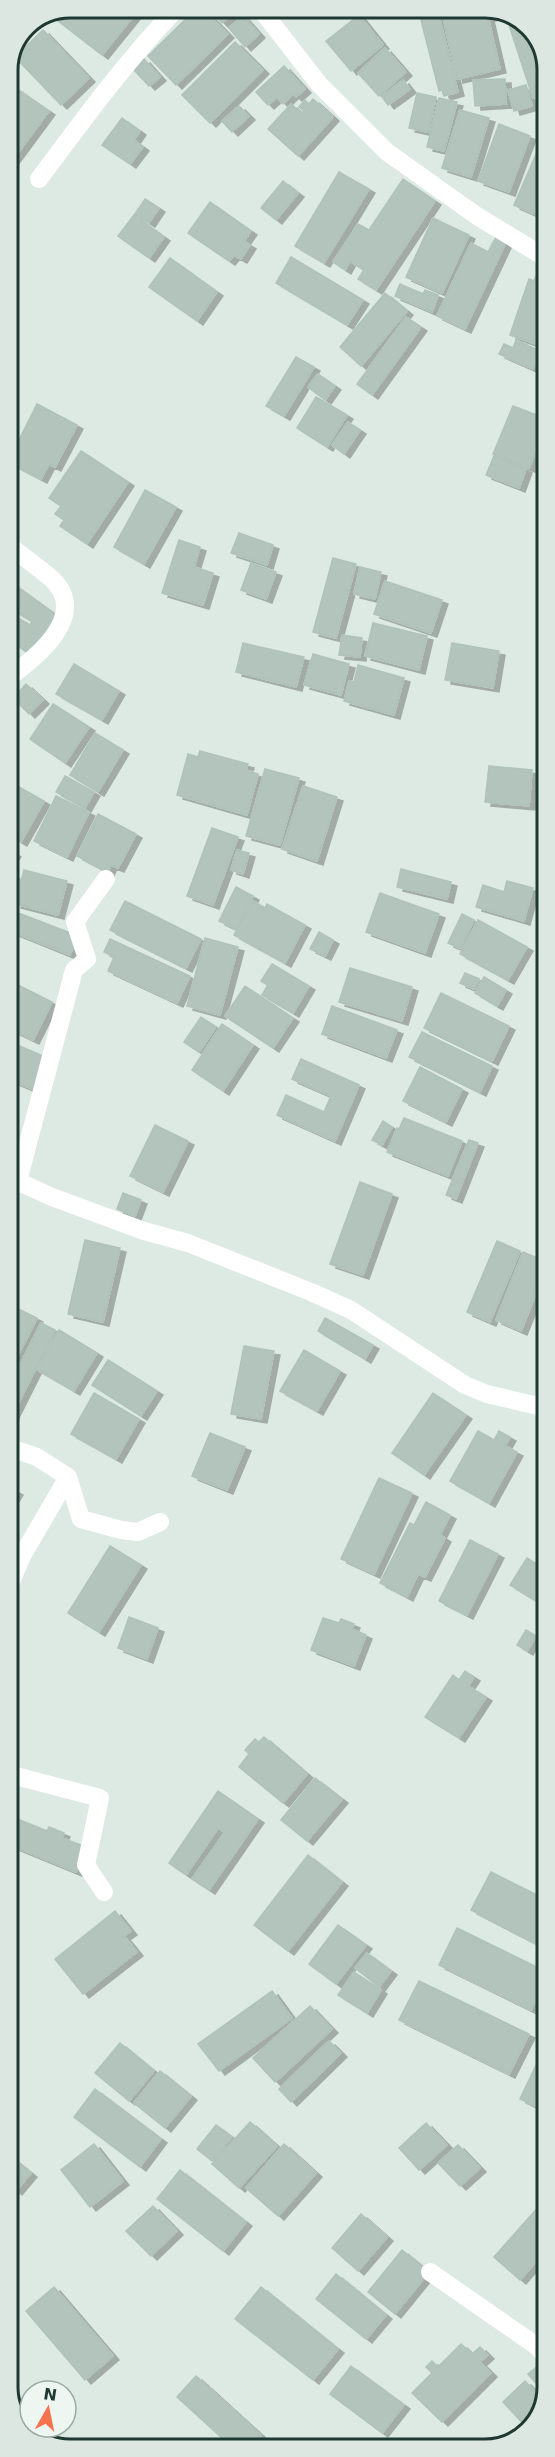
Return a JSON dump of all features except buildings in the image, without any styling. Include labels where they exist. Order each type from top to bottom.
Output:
[{"type":"street","points":[[39,179],[100,96],[167,18]]},
{"type":"street","points":[[268,18],[319,84],[387,152],[477,216],[537,253]]},
{"type":"street","points":[[18,552],[53,580],[62,593],[66,606],[55,636],[18,671]]},
{"type":"street","points":[[18,1162],[74,970],[87,959],[75,922],[106,879]]},
{"type":"street","points":[[18,1181],[62,1201],[144,1231],[188,1243],[311,1292],[351,1310],[465,1384],[487,1394],[537,1406]]},
{"type":"street","points":[[18,1450],[37,1456],[68,1477],[81,1519],[121,1530],[138,1532],[160,1522]]},
{"type":"street","points":[[18,1565],[68,1477]]},
{"type":"street","points":[[18,1777],[100,1798],[86,1865],[104,1893]]},
{"type":"street","points":[[430,2272],[537,2346]]}]
